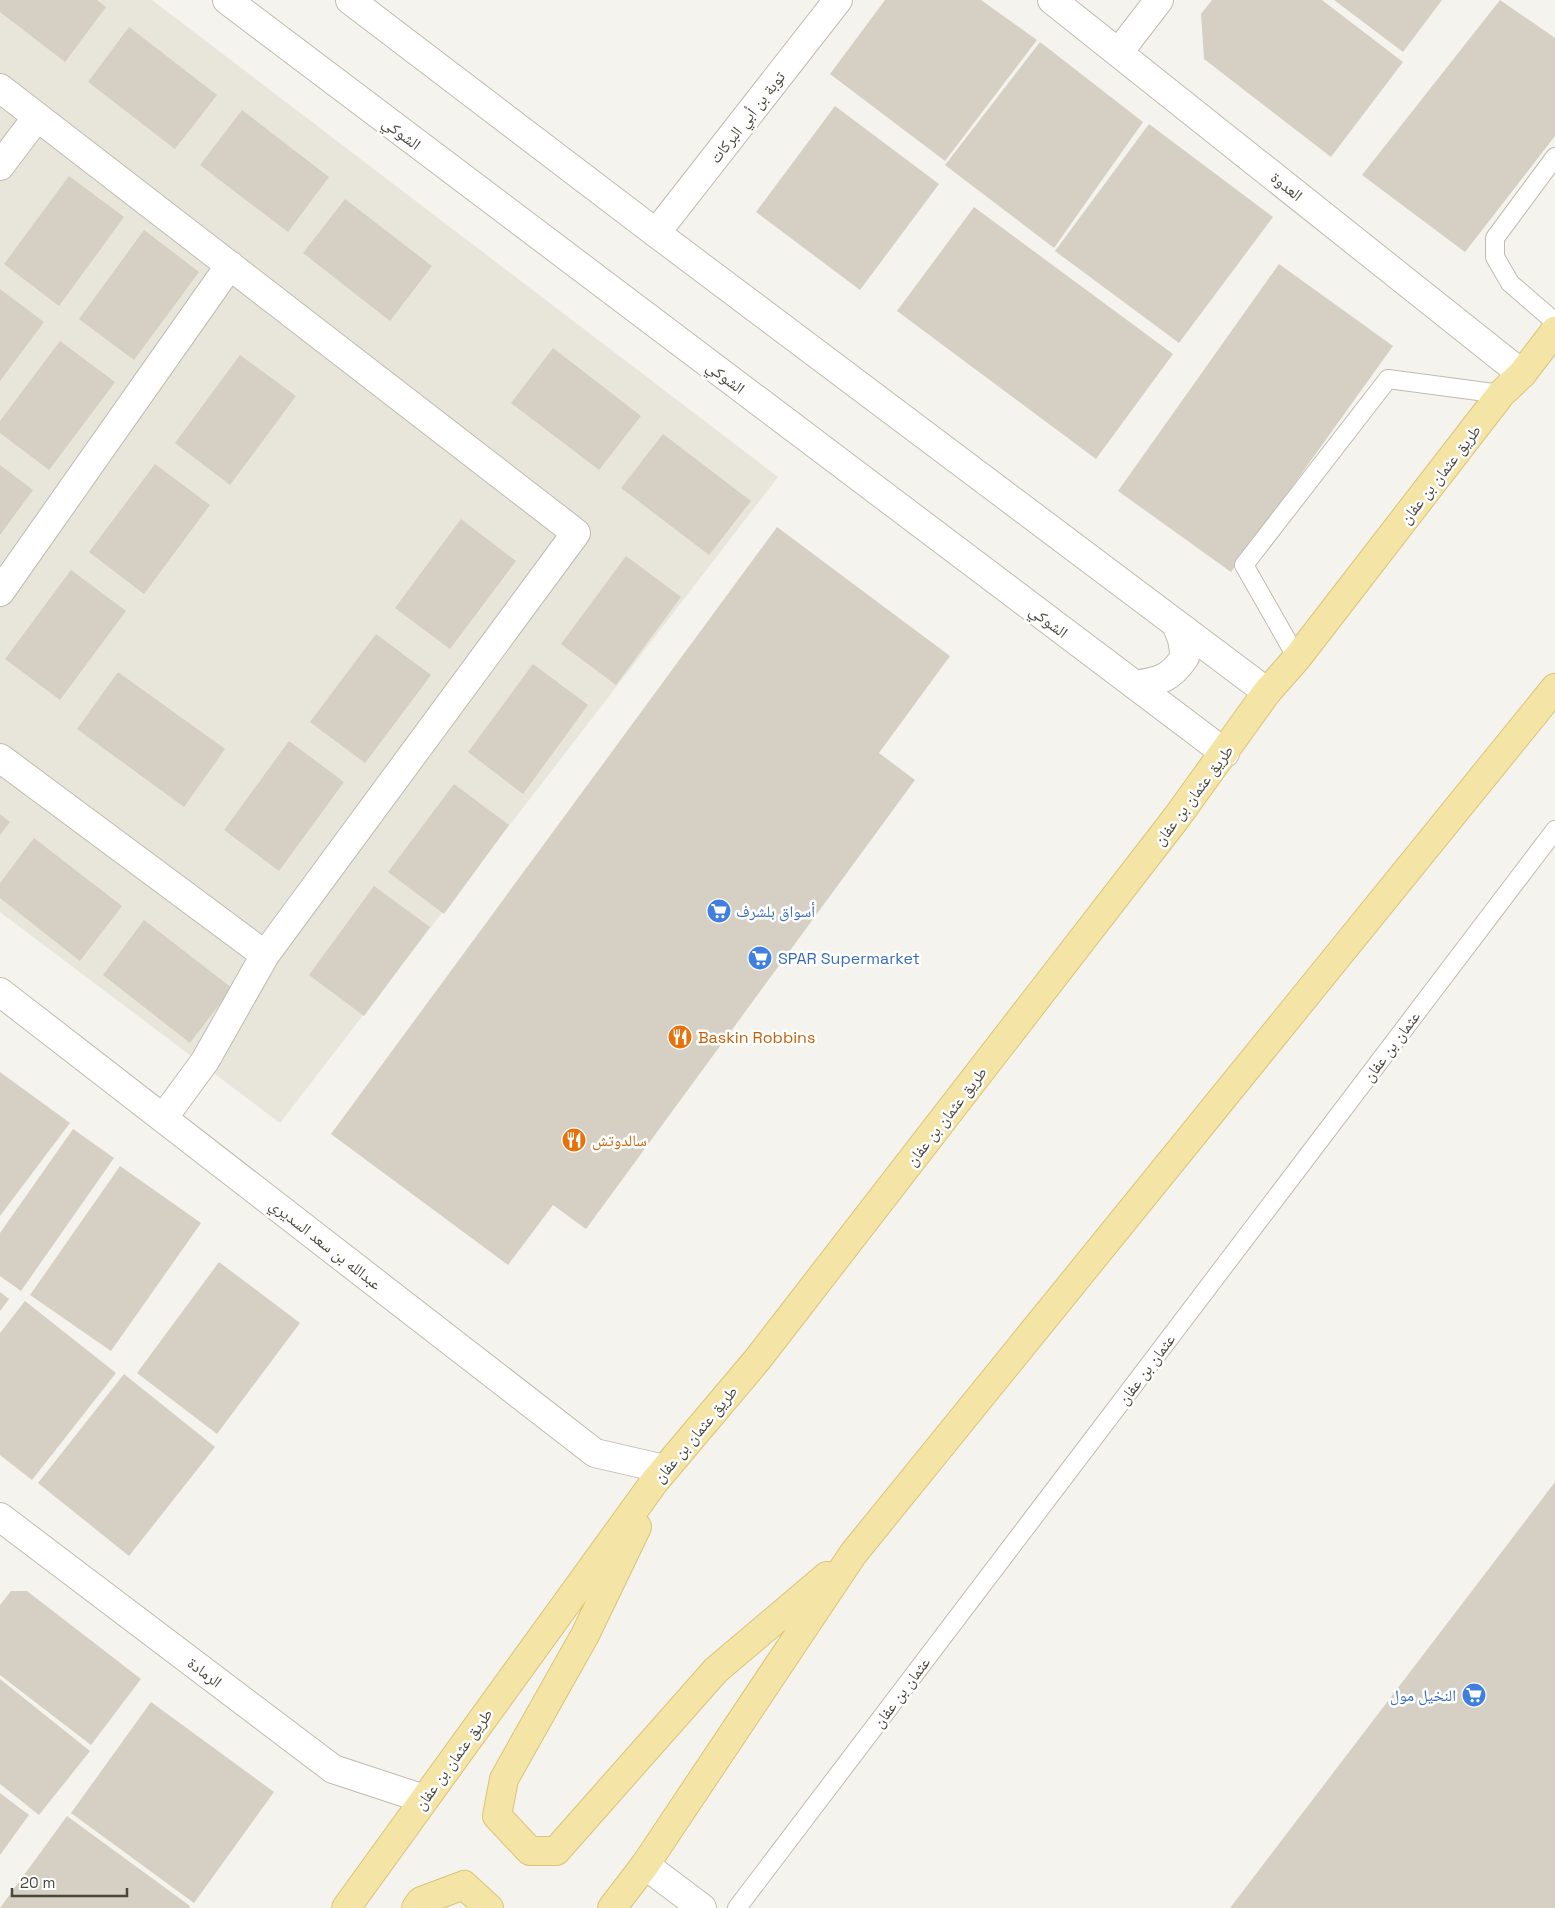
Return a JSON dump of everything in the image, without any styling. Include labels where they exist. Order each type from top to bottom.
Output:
[{"type":"main road","name":"طريق عثمان بن عفان","points":[[346,1908],[664,1469],[757,1360],[1225,753],[1267,692],[1297,658],[1502,394],[1522,374],[1555,331]]},
{"type":"main road","points":[[612,1908],[645,1865],[852,1554],[1555,688]]},
{"type":"main road","points":[[664,1469],[585,1635],[504,1779],[497,1816],[530,1851],[556,1851],[716,1670],[852,1554]]},
{"type":"main road","points":[[416,1908],[421,1901],[464,1885],[489,1908]]},
{"type":"street","name":"الشوكي","points":[[227,0],[1225,753]]},
{"type":"street","points":[[350,0],[656,233],[1267,692]]},
{"type":"street","name":"توبة بن أبي البركات","points":[[656,233],[838,0]]},
{"type":"street","name":"العدوة","points":[[1052,0],[1522,374]]},
{"type":"street","points":[[1119,52],[1159,0]]},
{"type":"street","points":[[0,88],[576,532],[264,955],[205,1061],[164,1117]]},
{"type":"street","points":[[0,166],[37,116]]},
{"type":"street","points":[[0,592],[230,265]]},
{"type":"street","points":[[1135,685],[1158,682],[1175,673],[1185,657],[1182,639],[1176,624]]},
{"type":"street","points":[[0,758],[264,955]]},
{"type":"street","name":"عبدالله بن سعد السديري","points":[[0,992],[164,1117],[595,1453],[664,1469]]},
{"type":"street","name":"الرمادة","points":[[4,1527],[333,1769],[424,1799]]},
{"type":"street","points":[[645,1865],[702,1908]]},
{"type":"lane","points":[[1555,157],[1495,238],[1495,257],[1510,283],[1555,322]]},
{"type":"lane","points":[[1297,658],[1244,566],[1388,379],[1502,394]]},
{"type":"lane","name":"عثمان بن عفان","points":[[737,1908],[1555,830]]},
{"type":"shaded area","points":[[0,0],[152,0],[778,477],[280,1123],[0,912]]},
{"type":"building","points":[[0,0],[97,0],[106,7],[65,62],[0,12]]},
{"type":"building","points":[[885,0],[981,0],[1037,40],[945,161],[830,74]]},
{"type":"building","points":[[1212,0],[1322,0],[1403,62],[1331,157],[1204,59],[1201,14]]},
{"type":"building","points":[[1334,0],[1442,0],[1403,52]]},
{"type":"building","points":[[1500,0],[1555,38],[1555,136],[1465,252],[1362,175]]},
{"type":"building","points":[[129,27],[217,95],[175,149],[88,82]]},
{"type":"building","points":[[1040,42],[1143,122],[1054,248],[945,165]]},
{"type":"building","points":[[835,106],[939,184],[860,290],[756,212]]},
{"type":"building","points":[[242,110],[329,177],[288,232],[200,165]]},
{"type":"building","points":[[1149,124],[1273,217],[1179,343],[1055,251]]},
{"type":"building","points":[[69,176],[124,217],[59,306],[4,264]]},
{"type":"building","points":[[345,199],[432,266],[390,321],[303,253]]},
{"type":"building","points":[[974,207],[1173,354],[1096,459],[897,311]]},
{"type":"building","points":[[144,230],[199,272],[134,360],[79,319]]},
{"type":"building","points":[[1279,264],[1393,346],[1231,572],[1118,491]]},
{"type":"building","points":[[0,289],[44,322],[0,381]]},
{"type":"building","points":[[60,341],[115,382],[49,470],[0,433],[0,421]]},
{"type":"building","points":[[553,348],[641,416],[599,470],[511,403]]},
{"type":"building","points":[[240,355],[296,396],[230,485],[175,443]]},
{"type":"building","points":[[663,434],[751,501],[709,555],[621,488]]},
{"type":"building","points":[[155,464],[210,505],[144,594],[89,552]]},
{"type":"building","points":[[0,465],[33,490],[0,535]]},
{"type":"building","points":[[461,519],[516,561],[450,649],[395,608]]},
{"type":"building","points":[[777,527],[950,656],[879,753],[915,780],[586,1229],[553,1205],[508,1265],[331,1134]]},
{"type":"building","points":[[626,556],[681,597],[616,685],[561,644]]},
{"type":"building","points":[[71,570],[126,611],[60,700],[5,659]]},
{"type":"building","points":[[376,634],[431,675],[365,763],[310,722]]},
{"type":"building","points":[[533,664],[588,705],[523,794],[468,752]]},
{"type":"building","points":[[118,672],[225,749],[184,807],[77,729]]},
{"type":"building","points":[[289,741],[344,782],[279,871],[224,830]]},
{"type":"building","points":[[454,784],[509,825],[444,914],[388,872]]},
{"type":"building","points":[[0,814],[10,822],[0,835]]},
{"type":"building","points":[[34,838],[122,906],[80,961],[0,898],[0,883]]},
{"type":"building","points":[[374,886],[430,927],[364,1016],[309,975]]},
{"type":"building","points":[[144,920],[232,988],[190,1043],[103,975]]},
{"type":"building","points":[[0,1072],[70,1123],[0,1216]]},
{"type":"building","points":[[73,1129],[114,1158],[21,1291],[0,1276],[0,1233]]},
{"type":"building","points":[[120,1166],[201,1223],[111,1351],[30,1295]]},
{"type":"building","points":[[219,1262],[300,1323],[217,1434],[137,1373]]},
{"type":"building","points":[[0,1292],[9,1299],[0,1311]]},
{"type":"building","points":[[25,1301],[116,1373],[32,1480],[0,1455],[0,1333]]},
{"type":"building","points":[[124,1374],[215,1447],[129,1556],[38,1483]]},
{"type":"building","name":"النخيل مول","points":[[1555,1482],[1555,1908],[1230,1908]]},
{"type":"building","points":[[11,1591],[27,1591],[141,1679],[91,1745],[0,1675],[0,1605]]},
{"type":"building","points":[[0,1679],[90,1751],[39,1815],[0,1784]]},
{"type":"building","points":[[151,1702],[274,1792],[194,1903],[71,1813]]},
{"type":"building","points":[[0,1793],[29,1815],[0,1855]]},
{"type":"building","points":[[67,1816],[190,1906],[189,1908],[0,1908]]},
{"type":"place","name":"أسواق بلشرف","points":[[719,911]]},
{"type":"place","name":"SPAR Supermarket","points":[[760,958]]},
{"type":"place","name":"Baskin Robbins","points":[[680,1037]]},
{"type":"place","name":"سالدوتش","points":[[574,1140]]},
{"type":"place","name":"النخيل مول","points":[[1474,1695]]}]
